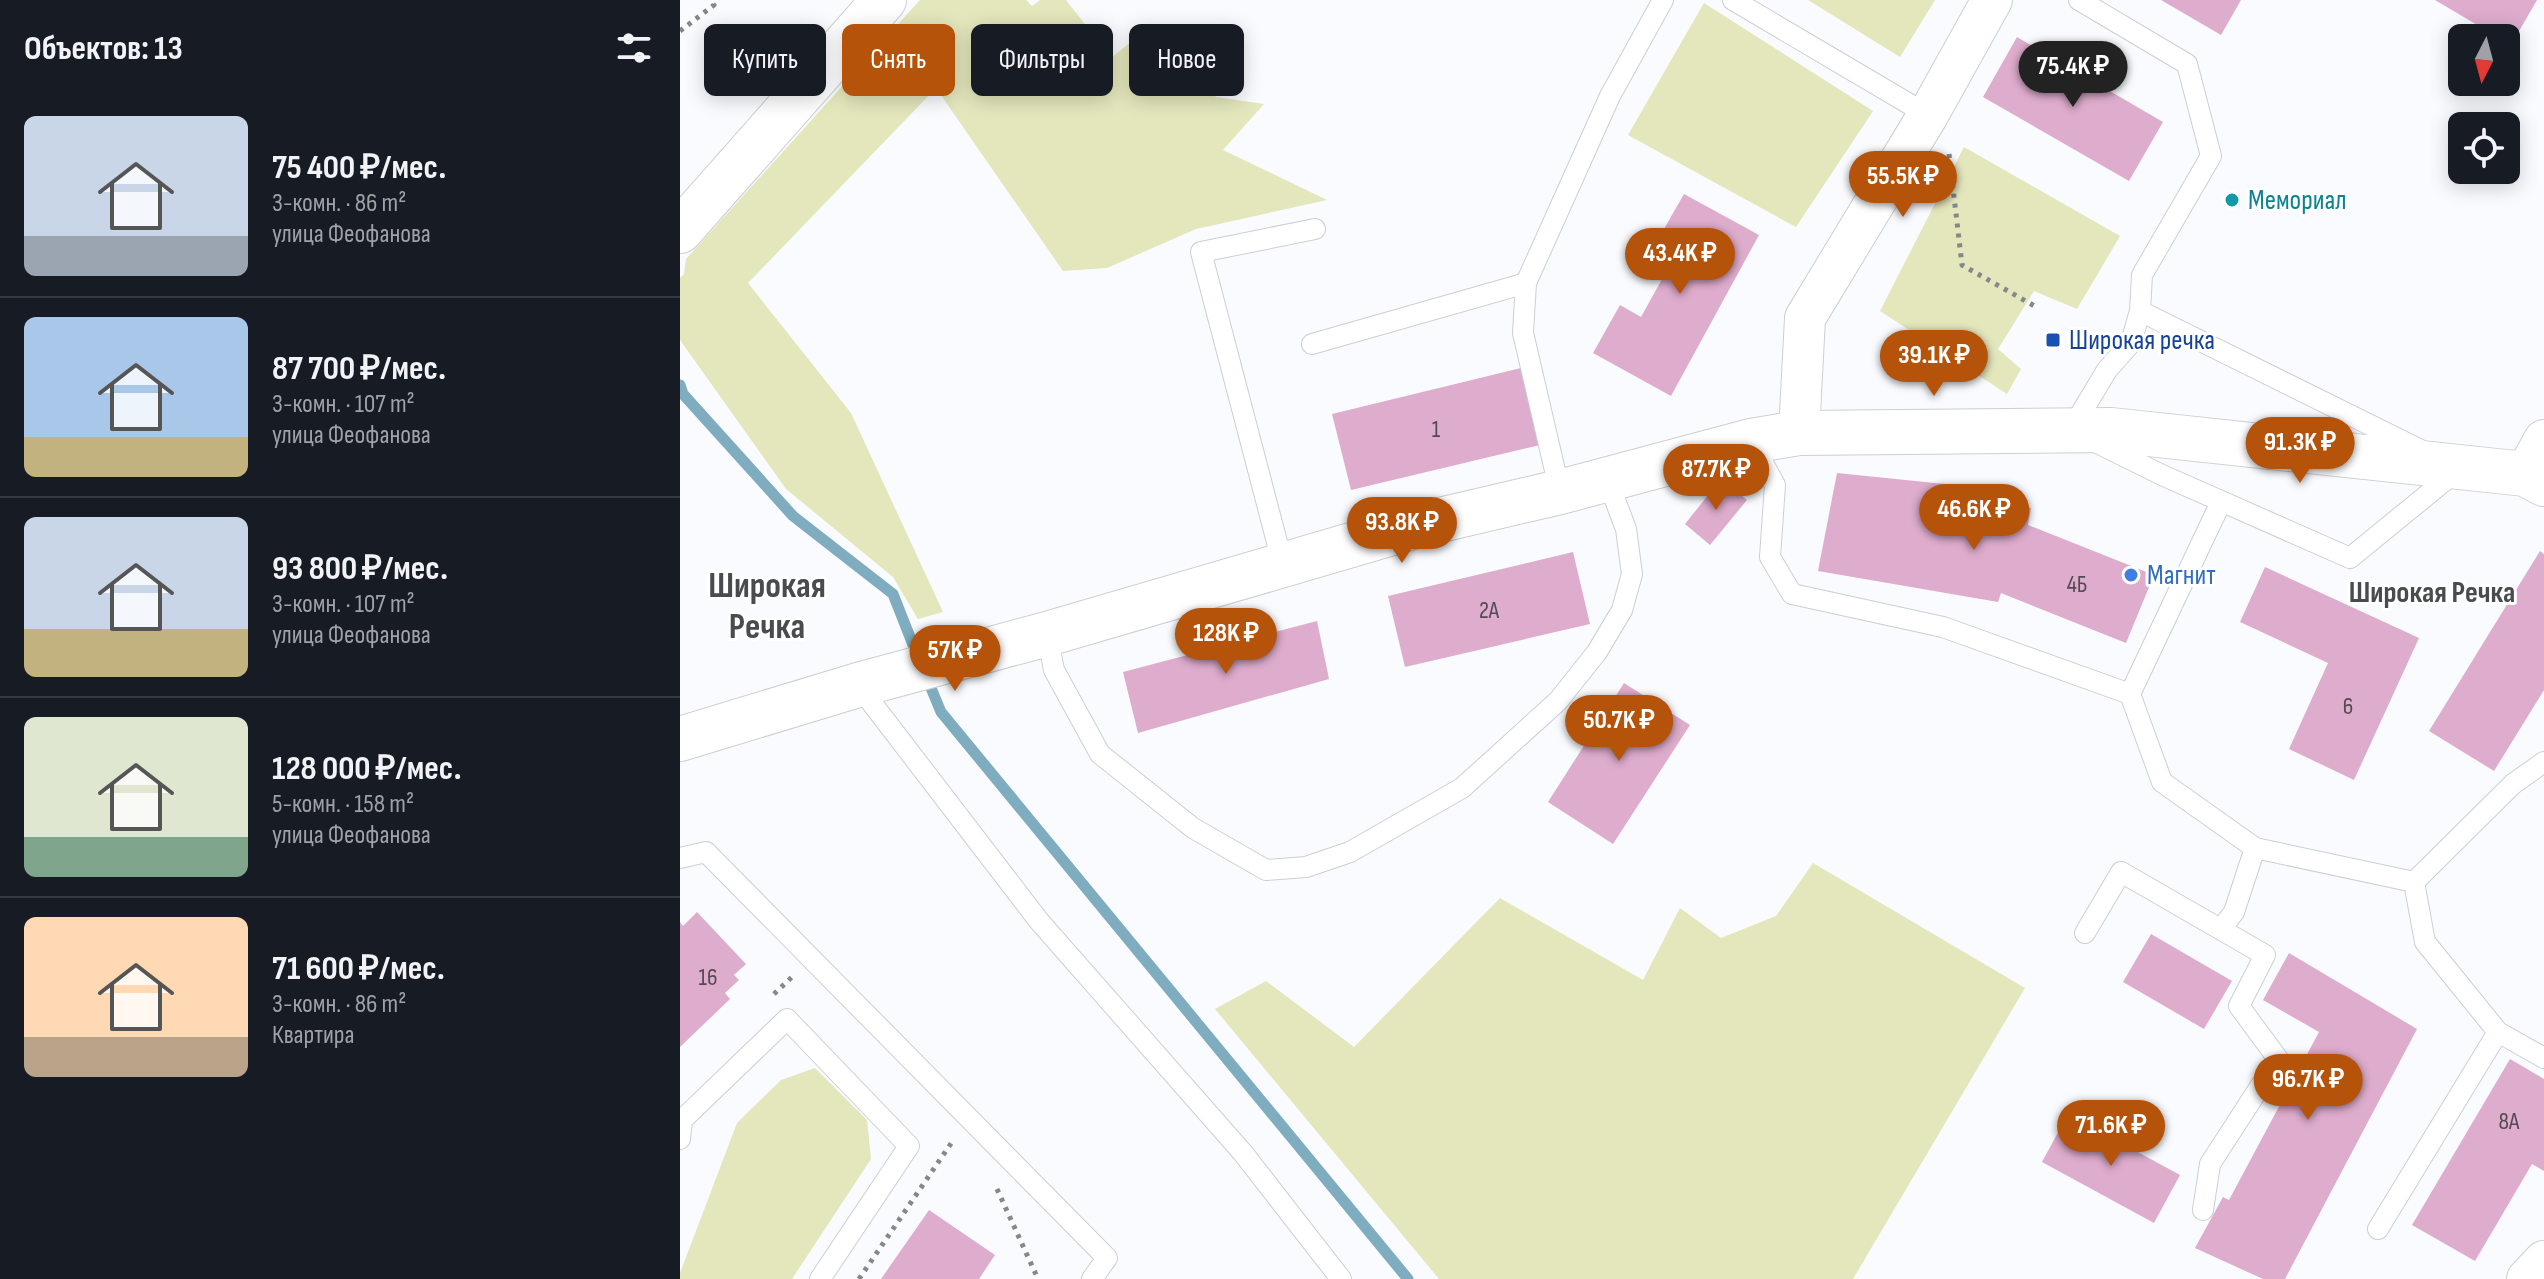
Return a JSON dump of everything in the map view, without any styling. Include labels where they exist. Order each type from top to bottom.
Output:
[{"type":"street","points":[[680,231],[884,0]]},
{"type":"street","points":[[1799,433],[1805,318],[1928,115],[1992,0]]},
{"type":"street","points":[[680,739],[1423,524],[1560,492],[1751,441],[1799,433],[2111,430],[2459,469],[2538,466]]},
{"type":"street","points":[[2527,1279],[2544,1261]]},
{"type":"lane","points":[[1560,492],[1523,333],[1526,283],[1610,96],[1663,0]]},
{"type":"lane","points":[[1733,0],[1928,115]]},
{"type":"lane","points":[[2079,0],[2187,64],[2211,156],[2142,275],[2140,311],[2131,343],[2107,370],[2071,430],[2221,502],[2350,558],[2459,469],[2140,311]]},
{"type":"lane","points":[[1283,565],[1201,252],[1315,229]]},
{"type":"lane","points":[[1312,344],[1526,283]]},
{"type":"lane","points":[[1751,441],[1775,485],[1770,557],[1792,594],[1943,627],[2130,694]]},
{"type":"lane","points":[[1047,634],[1054,670],[1100,754],[1193,828],[1266,870],[1306,867],[1350,852],[1462,788],[1558,701],[1597,652],[1622,610],[1632,574],[1626,529],[1607,479]]},
{"type":"lane","points":[[2221,502],[2130,694],[2162,782],[2255,848],[2414,882]]},
{"type":"lane","points":[[878,680],[1039,921],[1243,1153],[1341,1279]]},
{"type":"lane","points":[[2414,882],[2513,784],[2544,762]]},
{"type":"lane","points":[[2221,929],[2234,912],[2255,848]]},
{"type":"lane","points":[[680,858],[706,852],[1107,1258],[1092,1279]]},
{"type":"lane","points":[[2085,933],[2121,872],[2265,955],[2239,1006],[2278,1059],[2210,1164],[2203,1210]]},
{"type":"lane","points":[[2414,882],[2425,942],[2498,1032],[2544,1058]]},
{"type":"lane","points":[[680,1139],[682,1120],[787,1019],[909,1146],[820,1279]]},
{"type":"lane","points":[[2378,1229],[2498,1032]]},
{"type":"path","points":[[680,31],[714,5],[710,0]]},
{"type":"path","points":[[1949,150],[1962,265],[2038,308]]},
{"type":"path","points":[[859,1279],[968,1118]]},
{"type":"path","points":[[995,1185],[1038,1279]]},
{"type":"green space","points":[[920,0],[1026,0],[1032,6],[1040,0],[1066,0],[1085,24],[971,24],[971,96],[1113,96],[1113,56],[1129,44],[1129,96],[1215,96],[1264,104],[1223,150],[1327,200],[1196,229],[1107,268],[1063,271],[942,96],[955,96],[955,24],[898,24]]},
{"type":"green space","points":[[1808,0],[1935,0],[1900,57]]},
{"type":"green space","points":[[1704,3],[1873,111],[1796,227],[1628,135]]},
{"type":"green space","points":[[842,86],[842,96],[928,96],[748,283],[851,413],[943,612],[918,619],[893,577],[786,489],[680,340],[680,278],[684,274],[686,259]]},
{"type":"green space","points":[[1964,147],[2120,236],[2077,309],[2034,291],[1998,349],[2021,369],[2007,394],[1880,311]]},
{"type":"green space","points":[[1813,863],[2025,988],[1853,1279],[1439,1279],[1215,1009],[1266,981],[1354,1047],[1500,898],[1643,980],[1680,908],[1721,938],[1776,916]]},
{"type":"green space","points":[[815,1068],[867,1120],[871,1159],[792,1279],[680,1279],[737,1123],[781,1080]]},
{"type":"building","points":[[2161,0],[2241,0],[2221,35]]},
{"type":"building","points":[[2435,0],[2537,0],[2520,29],[2520,24],[2475,24]]},
{"type":"building","points":[[2017,37],[2163,122],[2129,181],[1983,97]]},
{"type":"building","points":[[1684,194],[1759,235],[1671,396],[1593,353],[1620,305],[1641,317],[1672,261],[1652,250]]},
{"type":"building","points":[[1521,368],[1540,445],[1351,490],[1332,414]]},
{"type":"building","points":[[1837,473],[1964,486],[2031,508],[2028,525],[2154,575],[2126,643],[2001,593],[1998,602],[1818,571]]},
{"type":"building","points":[[1721,479],[1747,500],[1710,545],[1685,524]]},
{"type":"building","points":[[2540,551],[2544,554],[2544,690],[2494,771],[2429,731]]},
{"type":"building","points":[[1573,552],[1590,624],[1405,667],[1388,596]]},
{"type":"building","points":[[2265,567],[2419,638],[2354,780],[2289,749],[2328,663],[2240,622]]},
{"type":"building","points":[[1317,621],[1329,679],[1138,733],[1123,672]]},
{"type":"building","points":[[1624,683],[1690,725],[1613,844],[1548,802]]},
{"type":"building","points":[[697,912],[746,964],[734,975],[739,980],[725,993],[730,999],[680,1047],[680,922],[683,926]]},
{"type":"building","points":[[2151,934],[2232,981],[2204,1029],[2123,982]]},
{"type":"building","points":[[2289,953],[2417,1029],[2285,1279],[2263,1279],[2195,1248],[2223,1197],[2229,1200],[2319,1032],[2263,1000]]},
{"type":"building","points":[[2510,1059],[2544,1079],[2544,1171],[2532,1164],[2475,1261],[2412,1225]]},
{"type":"building","points":[[2068,1114],[2180,1175],[2154,1223],[2042,1162]]},
{"type":"building","points":[[929,1210],[995,1255],[979,1279],[881,1279]]},
{"type":"waterway","points":[[680,385],[683,394],[793,516],[893,594],[919,660]]},
{"type":"waterway","points":[[926,676],[941,712],[1408,1279]]},
{"type":"place","name":"Мемориал","points":[[2232,200]]},
{"type":"place","name":"Широкая речка","points":[[2053,340]]},
{"type":"place","name":"Магнит","points":[[2131,575]]},
{"type":"district","name":"Широкая Речка","points":[[2432,593]]},
{"type":"district","name":"Широкая Речка","points":[[767,606]]}]
